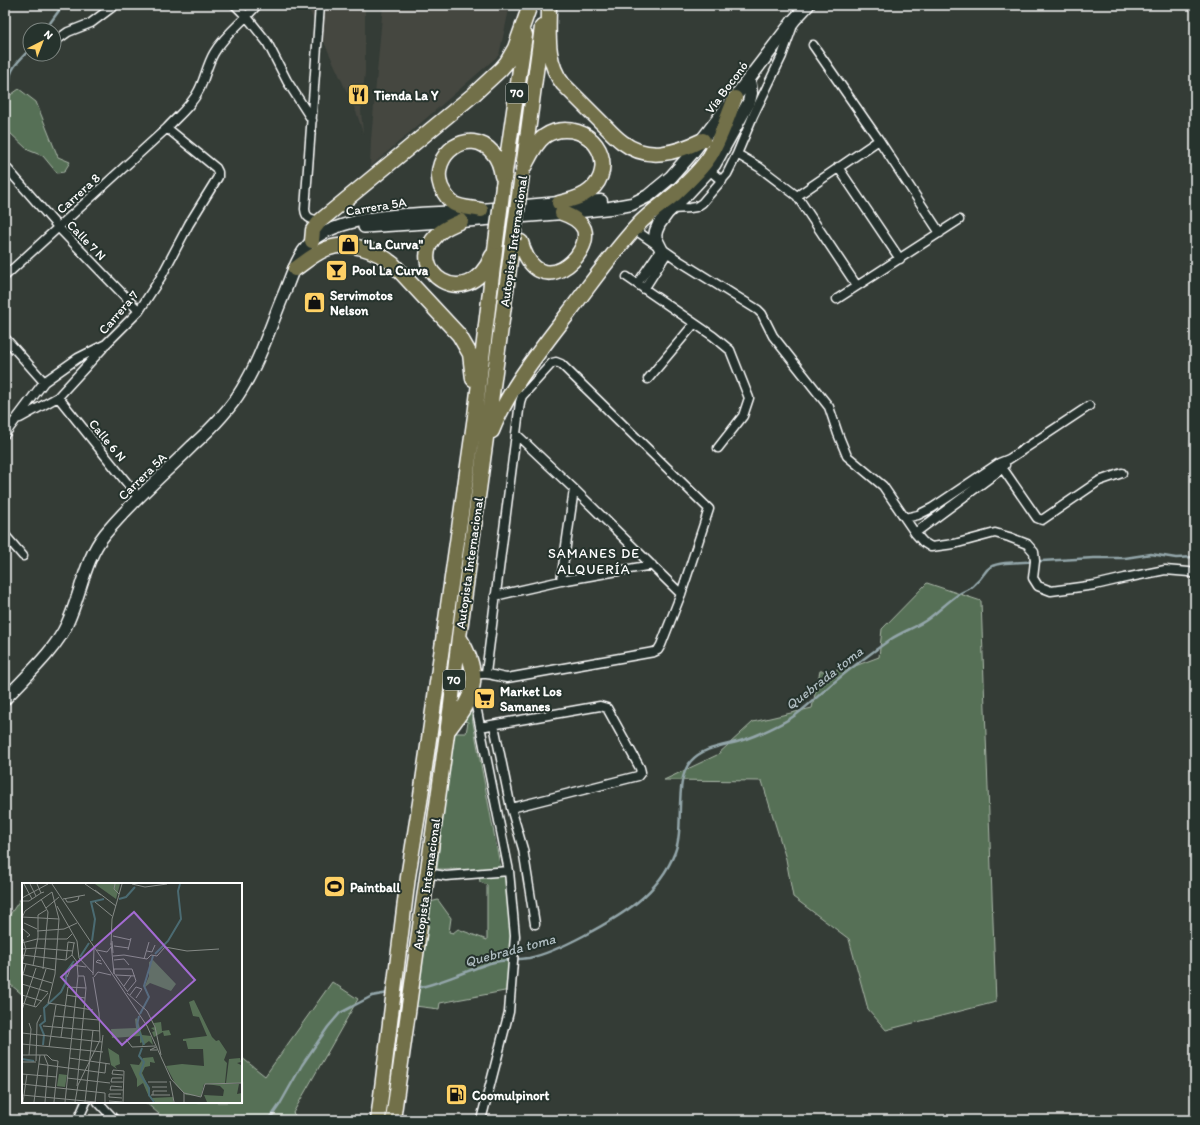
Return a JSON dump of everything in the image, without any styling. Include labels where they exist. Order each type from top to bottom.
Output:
[{"type":"highway","name":"Autopista Internacional","points":[[378,1120],[408,877],[475,416],[495,245],[530,5]]},
{"type":"highway","points":[[312,241],[313,230],[320,221],[472,95],[501,69],[510,58],[530,5]]},
{"type":"highway","name":"Autopista Internacional","points":[[393,1120],[452,705],[459,638],[484,454],[517,241],[518,200],[545,5]]},
{"type":"highway","points":[[549,5],[550,56],[556,73],[563,84],[619,140],[637,151],[659,154],[679,151],[703,140]]},
{"type":"highway","points":[[484,454],[497,419],[514,388],[592,281],[634,229],[687,182],[706,161],[720,136],[734,98]]},
{"type":"highway","points":[[517,241],[528,261],[538,270],[552,273],[565,267],[579,252],[585,236],[582,226],[578,221],[561,208],[586,193],[594,186],[602,171],[603,162],[600,151],[592,140],[581,133],[573,131],[560,131],[543,137],[536,146],[522,172]]},
{"type":"highway","points":[[481,210],[455,204],[446,196],[441,186],[439,177],[440,165],[444,155],[453,147],[462,143],[473,142],[482,145],[496,156],[504,184]]},
{"type":"highway","points":[[461,221],[436,235],[430,245],[428,255],[429,265],[433,273],[440,280],[448,284],[456,285],[472,281],[480,275],[486,267],[495,245]]},
{"type":"highway","points":[[295,269],[317,254],[328,248],[336,246],[367,249],[385,258],[446,321],[466,345],[470,354],[472,365],[475,416]]},
{"type":"highway","points":[[447,732],[465,707],[477,678],[468,655],[459,638]]},
{"type":"main road","name":"Vía Boconó","points":[[461,221],[613,200],[636,195],[663,184],[678,170],[703,140],[794,20],[808,5]]},
{"type":"main road","points":[[664,251],[657,241],[656,231],[659,224],[671,209],[710,170],[721,154],[749,102],[751,93],[749,79]]},
{"type":"main road","name":"Vía Boconó","points":[[481,210],[561,208]]},
{"type":"street","points":[[62,36],[68,32],[91,23],[115,5]]},
{"type":"street","points":[[234,5],[247,17],[267,42],[287,81],[312,120]]},
{"type":"street","name":"Carrera 8","points":[[5,276],[167,128],[191,102],[199,90],[207,66],[214,52],[231,31],[247,17],[257,5]]},
{"type":"street","points":[[320,5],[305,209],[308,218],[320,221]]},
{"type":"street","points":[[671,209],[696,207],[702,203],[722,181],[737,154],[753,116],[782,56],[794,20]]},
{"type":"street","points":[[813,46],[879,140],[940,233]]},
{"type":"street","name":"Carrera 7","points":[[5,434],[44,382],[78,358],[106,344],[139,311],[160,278],[189,224],[218,177],[216,168],[167,128]]},
{"type":"street","points":[[797,196],[879,140]]},
{"type":"street","points":[[737,154],[759,167],[797,196],[857,286]]},
{"type":"street","name":"Calle 7 N","points":[[5,166],[58,227],[139,311]]},
{"type":"street","points":[[838,167],[900,259]]},
{"type":"street","points":[[710,170],[722,181]]},
{"type":"street","name":"Carrera 5A","points":[[5,699],[46,655],[59,638],[69,620],[90,560],[104,536],[119,518],[215,424],[237,397],[260,353],[302,253],[312,241],[330,230],[363,220],[481,210]]},
{"type":"street","points":[[837,299],[959,220]]},
{"type":"street","name":"Carrera 5A","points":[[295,269],[304,257],[320,243],[333,235],[346,230],[372,226],[461,221]]},
{"type":"street","points":[[634,229],[664,251],[758,310],[762,314],[774,336],[829,407],[847,456],[883,486],[915,533],[923,542],[932,547],[954,544],[995,533],[1009,537],[1027,544],[1034,552],[1035,561],[1033,578],[1038,586],[1051,591],[1095,585],[1164,570],[1189,572],[1195,574]]},
{"type":"street","points":[[640,286],[664,251]]},
{"type":"street","points":[[627,277],[713,336],[730,350],[748,398],[743,416],[718,448]]},
{"type":"street","points":[[648,379],[694,324]]},
{"type":"street","points":[[5,338],[44,382]]},
{"type":"street","points":[[17,419],[58,397],[106,344]]},
{"type":"street","points":[[477,678],[494,676],[507,678],[654,652],[658,650],[681,594],[710,509],[560,364],[556,362],[552,363],[522,396],[520,402],[495,596],[477,678],[480,727],[509,871],[516,936],[509,1012],[481,1120]]},
{"type":"street","name":"Calle 6 N","points":[[58,397],[139,498]]},
{"type":"street","points":[[915,533],[965,496],[1009,459],[1089,406]]},
{"type":"street","points":[[516,434],[681,594]]},
{"type":"street","points":[[905,518],[918,515],[932,508],[960,489],[1001,466]]},
{"type":"street","points":[[1001,466],[1039,520],[1042,520],[1099,481],[1122,473]]},
{"type":"street","points":[[560,581],[574,489]]},
{"type":"street","points":[[960,489],[965,496]]},
{"type":"street","points":[[5,535],[23,556]]},
{"type":"street","points":[[495,596],[560,581],[652,565]]},
{"type":"street","points":[[480,727],[604,706],[607,708],[640,768],[641,772],[638,776],[511,808]]},
{"type":"street","points":[[494,724],[511,808],[523,849],[535,924]]},
{"type":"street","points":[[427,873],[446,876],[509,871]]},
{"type":"street","points":[[78,1120],[86,1103]]},
{"type":"street","points":[[99,1103],[115,1120]]},
{"type":"shaded area","points":[[307,5],[365,5],[365,72],[361,111],[363,133],[357,114]]},
{"type":"shaded area","points":[[383,5],[510,5],[499,55],[370,167],[371,140]]},
{"type":"green space","points":[[19,89],[36,102],[58,157],[70,162],[64,172],[57,173],[43,156],[28,150],[8,131],[5,124],[5,99]]},
{"type":"green space","points":[[927,583],[981,601],[996,1002],[886,1030],[868,1009],[849,939],[793,897],[786,859],[762,781],[664,780],[717,755],[753,722],[812,708],[820,671],[847,669],[879,657],[882,629]]},
{"type":"green space","points":[[470,707],[501,870],[437,869],[451,733],[466,733],[468,722],[458,720]]},
{"type":"green space","points":[[508,874],[514,932],[510,990],[440,1003],[439,1009],[415,1006],[430,902],[438,900],[451,918],[449,932],[453,933],[458,929],[487,940],[487,885],[480,882],[479,876]]},
{"type":"green space","points":[[22,896],[22,994],[5,980],[5,922]]},
{"type":"green space","points":[[332,982],[358,999],[293,1113],[300,1120],[166,1120],[146,1103],[242,1103],[242,1058],[265,1076]]},
{"type":"waterway","points":[[51,22],[63,5]]},
{"type":"waterway","points":[[5,83],[10,82],[11,72],[22,57]]},
{"type":"waterway","name":"Quebrada toma","points":[[417,988],[445,980],[490,963],[529,958],[550,952],[583,936],[625,912],[649,892],[668,867],[675,852],[678,842],[682,780],[691,761],[696,756],[708,750],[754,736],[791,718],[846,672],[891,639],[925,621],[959,594],[972,587],[989,568],[1005,563],[1094,558],[1125,558],[1151,554],[1176,558],[1195,557]]},
{"type":"waterway","name":"Quebrada toma","points":[[269,1120],[280,1104],[302,1065],[328,1027],[340,1013],[372,996],[388,993]]},
{"type":"place","name":"Tienda La Y","points":[[359,95]]},
{"type":"place","name":"\"La Curva\"","points":[[348,244]]},
{"type":"place","name":"Pool La Curva","points":[[336,270]]},
{"type":"place","name":"Servimotos Nelson","points":[[314,302]]},
{"type":"place","name":"Market Los Samanes","points":[[484,698]]},
{"type":"place","name":"Paintball","points":[[334,887]]},
{"type":"place","name":"Coomulpinort","points":[[456,1095]]},
{"type":"district","name":"SAMANES DE ALQUERÍA","points":[[594,562]]}]
